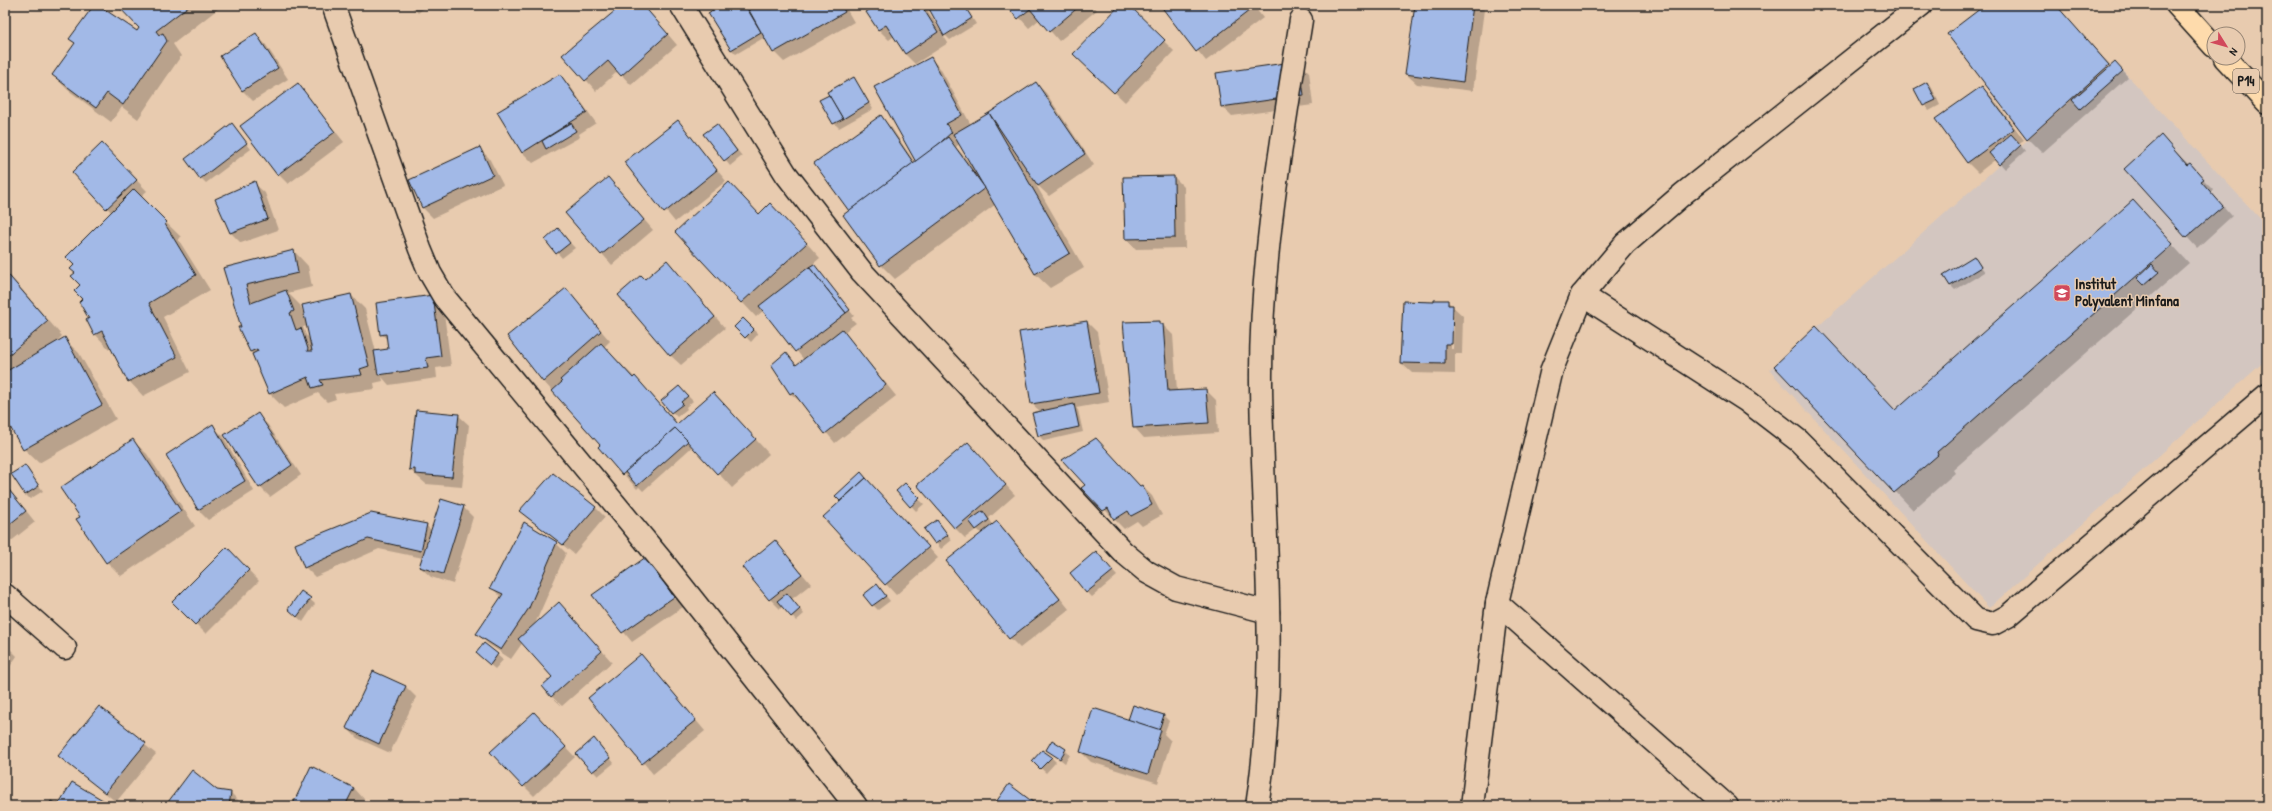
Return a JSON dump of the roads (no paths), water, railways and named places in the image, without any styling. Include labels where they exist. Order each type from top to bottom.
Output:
[{"type":"main road","points":[[2176,5],[2206,37]]},
{"type":"main road","name":"P14","points":[[2232,66],[2267,103]]},
{"type":"street","points":[[333,5],[420,249],[430,273],[444,297],[662,561],[856,806]]},
{"type":"street","points":[[681,5],[786,174],[862,272],[1123,552],[1146,572],[1176,588],[1268,612]]},
{"type":"street","points":[[1472,806],[1498,602],[1552,369],[1582,295],[1625,244],[1684,193],[1921,5]]},
{"type":"street","points":[[1257,806],[1264,761],[1268,697],[1268,612],[1261,381],[1265,290],[1273,201],[1301,20]]},
{"type":"street","points":[[1582,295],[1742,397],[1799,442],[1976,620],[1993,624],[2008,616],[2267,395]]},
{"type":"street","points":[[5,595],[65,648]]},
{"type":"street","points":[[1498,602],[1727,806]]},
{"type":"place","name":"Institut Polyvalent Minfana","points":[[2062,293]]}]
